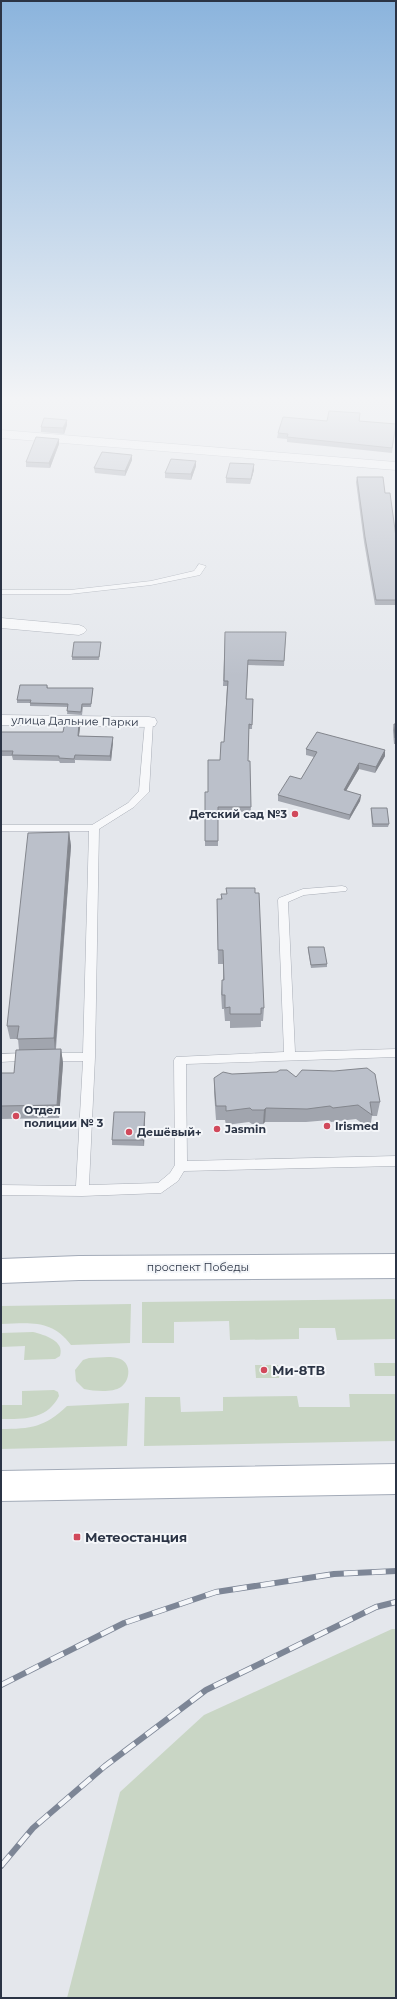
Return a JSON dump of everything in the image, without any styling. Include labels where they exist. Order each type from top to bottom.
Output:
[{"type":"main road","name":"проспект Победы","points":[[1,1271],[79,1268],[396,1266]]},
{"type":"main road","points":[[1,1486],[396,1479]]},
{"type":"street","points":[[1,623],[79,630]]},
{"type":"street","name":"улица Дальние Парки","points":[[1,720],[149,722]]},
{"type":"lane","points":[[1,592],[70,592],[151,583],[197,573],[202,566]]},
{"type":"lane","points":[[1,828],[94,828],[131,805],[144,792],[149,722]]},
{"type":"lane","points":[[82,1191],[89,1057],[94,828]]},
{"type":"lane","points":[[290,1056],[283,900],[303,892],[342,889]]},
{"type":"lane","points":[[1,1190],[82,1191],[161,1188],[174,1177],[181,1166],[180,1060],[396,1053]]},
{"type":"lane","points":[[1,1058],[89,1057]]},
{"type":"lane","points":[[181,1166],[396,1161]]},
{"type":"green space","points":[[396,1299],[396,1339],[337,1340],[335,1328],[299,1328],[299,1339],[230,1340],[229,1321],[174,1322],[174,1343],[142,1343],[142,1302]]},
{"type":"green space","points":[[131,1304],[130,1343],[71,1345],[56,1331],[40,1324],[1,1324],[1,1306]]},
{"type":"green space","points":[[33,1332],[48,1337],[57,1343],[60,1346],[60,1356],[55,1359],[24,1360],[25,1346],[1,1347],[1,1333]]},
{"type":"green space","points":[[111,1357],[122,1360],[128,1371],[127,1380],[121,1387],[113,1390],[98,1391],[84,1389],[76,1381],[75,1370],[83,1360],[89,1358]]},
{"type":"green space","points":[[374,1363],[396,1363],[396,1376],[375,1376]]},
{"type":"green space","points":[[255,1365],[278,1365],[279,1378],[256,1378]]},
{"type":"green space","points":[[54,1390],[58,1392],[59,1396],[48,1410],[41,1414],[18,1419],[1,1419],[1,1405],[22,1405],[22,1391]]},
{"type":"green space","points":[[349,1394],[396,1394],[396,1441],[144,1446],[145,1397],[180,1397],[181,1412],[223,1411],[223,1397],[297,1396],[299,1407],[350,1407]]},
{"type":"green space","points":[[129,1403],[127,1446],[1,1449],[1,1429],[29,1427],[44,1423],[67,1406]]},
{"type":"green space","points":[[392,1629],[396,1629],[396,1998],[67,1998],[120,1792],[204,1715]]},
{"type":"building","points":[[359,489],[385,489],[385,493],[390,493],[396,537],[396,600],[376,600]]},
{"type":"building","points":[[225,632],[286,632],[284,661],[248,660],[246,699],[253,699],[252,725],[249,724],[248,761],[250,761],[251,807],[218,807],[218,841],[205,841],[205,792],[208,792],[208,760],[220,760],[221,742],[224,742],[228,681],[224,681]]},
{"type":"building","points":[[74,642],[101,642],[99,657],[72,657]]},
{"type":"building","points":[[20,685],[47,685],[47,688],[93,688],[91,704],[82,704],[81,712],[67,711],[68,704],[30,703],[31,700],[17,700]]},
{"type":"building","points":[[65,722],[79,723],[78,736],[113,737],[110,756],[75,755],[74,759],[59,758],[59,756],[12,755],[13,751],[1,751],[1,732],[63,732]]},
{"type":"building","points":[[394,724],[396,724],[396,738],[395,738]]},
{"type":"building","points":[[317,732],[385,750],[376,767],[359,763],[344,790],[361,795],[350,815],[278,795],[290,776],[301,779],[317,752],[306,749]]},
{"type":"building","points":[[371,808],[387,808],[389,824],[373,824]]},
{"type":"building","points":[[69,832],[54,1038],[17,1039],[19,1026],[7,1026],[28,833]]},
{"type":"building","points":[[226,888],[255,888],[255,893],[259,893],[264,1008],[261,1008],[261,1014],[230,1014],[230,1007],[225,1008],[225,995],[222,995],[222,980],[224,980],[223,950],[218,950],[217,899],[222,899],[221,894],[227,894]]},
{"type":"building","points":[[308,947],[324,947],[327,964],[311,965]]},
{"type":"building","points":[[61,1049],[57,1105],[1,1106],[1,1073],[14,1073],[16,1050]]},
{"type":"building","points":[[367,1068],[375,1074],[380,1102],[370,1102],[372,1115],[358,1105],[307,1109],[266,1108],[264,1110],[252,1110],[250,1108],[226,1111],[226,1106],[216,1106],[214,1078],[223,1072],[232,1074],[277,1072],[280,1070],[287,1070],[296,1077],[302,1070],[334,1071]]},
{"type":"building","name":"Дешёвый+","points":[[114,1112],[145,1112],[143,1140],[112,1140]]},
{"type":"railway","points":[[1,1685],[124,1623],[216,1592],[334,1574],[396,1571]]},
{"type":"railway","points":[[1,1866],[33,1828],[105,1766],[206,1690],[376,1607],[396,1602]]},
{"type":"place","name":"Детский сад №3","points":[[295,814]]},
{"type":"place","name":"Отдел полиции № 3","points":[[16,1116]]},
{"type":"place","name":"Irismed","points":[[327,1126]]},
{"type":"place","name":"Jasmin","points":[[217,1129]]},
{"type":"place","name":"Дешёвый+","points":[[129,1132]]},
{"type":"place","name":"Ми-8ТВ","points":[[264,1370]]},
{"type":"place","name":"Метеостанция","points":[[77,1537]]}]
